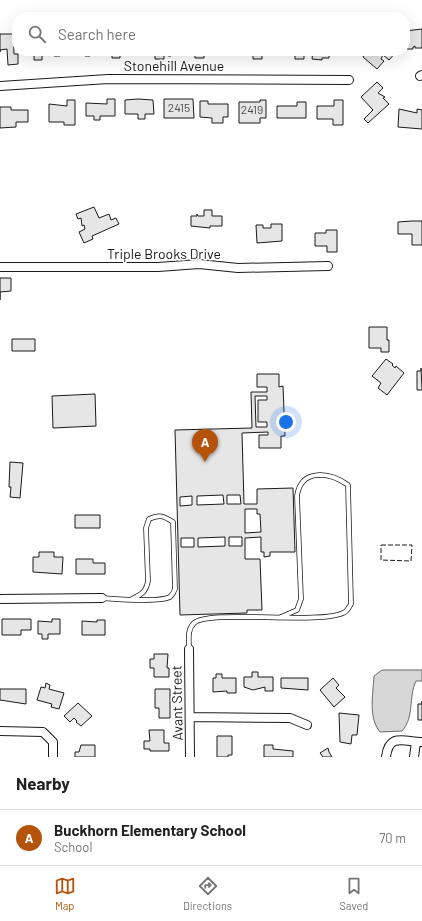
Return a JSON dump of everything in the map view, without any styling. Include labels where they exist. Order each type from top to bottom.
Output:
[{"type":"street","name":"Stonehill Avenue","points":[[0,86],[108,79],[349,80]]},
{"type":"street","name":"Triple Brooks Drive","points":[[0,267],[158,267],[199,264],[238,268],[328,266]]},
{"type":"street","points":[[2,599],[102,598]]},
{"type":"street","name":"Avant Street","points":[[189,649],[190,757]]},
{"type":"street","points":[[190,717],[290,718],[307,725]]},
{"type":"street","points":[[0,731],[43,732],[53,742],[54,757]]},
{"type":"street","points":[[386,757],[389,745],[393,741],[406,740],[419,742],[414,757]]},
{"type":"lane","points":[[189,649],[189,630],[195,622],[210,618],[281,617],[333,616],[345,613],[351,604],[348,485],[332,476],[315,476],[305,479],[300,486],[297,496],[301,599],[297,610],[281,617]]},
{"type":"lane","points":[[102,598],[132,599],[162,599],[171,596],[176,589],[173,522],[165,516],[157,515],[149,518],[146,528],[148,581],[144,593],[132,599]]},
{"type":"shaded area","points":[[382,670],[422,670],[422,681],[416,681],[412,694],[409,719],[402,731],[380,732],[374,720],[372,706],[374,676]]},
{"type":"building","points":[[422,29],[422,48],[415,48],[415,46],[413,49],[410,49],[410,30]]},
{"type":"building","points":[[0,34],[12,34],[12,56],[18,56],[18,64],[8,65],[7,49],[0,50]]},
{"type":"building","points":[[34,56],[42,56],[42,60],[34,60]]},
{"type":"building","points":[[112,56],[120,56],[120,58],[112,58]]},
{"type":"building","points":[[155,56],[164,56],[164,59],[155,59]]},
{"type":"building","points":[[195,56],[204,56],[204,58],[195,58]]},
{"type":"building","points":[[253,56],[262,56],[262,59],[253,59]]},
{"type":"building","points":[[295,56],[304,56],[304,59],[295,59]]},
{"type":"building","points":[[312,56],[329,56],[329,58],[322,58],[322,60],[312,59]]},
{"type":"building","points":[[382,56],[381,59],[384,61],[377,69],[363,57]]},
{"type":"building","points":[[384,56],[393,56],[389,60]]},
{"type":"building","points":[[377,82],[383,88],[378,93],[385,97],[383,98],[389,104],[368,123],[364,119],[373,110],[361,97]]},
{"type":"building","points":[[107,99],[115,99],[115,116],[100,116],[100,120],[94,120],[94,116],[86,116],[86,103],[107,104]]},
{"type":"building","points":[[164,99],[193,99],[194,118],[164,118]]},
{"type":"building","points":[[67,100],[75,100],[75,125],[64,125],[64,122],[49,122],[49,104],[67,106]]},
{"type":"building","points":[[125,100],[153,100],[154,114],[145,114],[145,119],[138,119],[138,114],[125,114]]},
{"type":"building","points":[[260,100],[266,100],[266,118],[260,118],[260,123],[239,123],[239,102],[260,102]]},
{"type":"building","points":[[334,100],[343,100],[343,125],[333,125],[333,119],[317,119],[317,106],[334,106]]},
{"type":"building","points":[[200,101],[208,101],[208,104],[228,104],[228,117],[223,117],[223,123],[212,123],[212,118],[200,117]]},
{"type":"building","points":[[297,102],[306,102],[306,118],[277,118],[277,106],[297,106]]},
{"type":"building","points":[[0,107],[11,107],[11,110],[28,110],[28,122],[16,122],[16,127],[0,128]]},
{"type":"building","points":[[399,109],[417,113],[417,109],[422,110],[422,129],[398,127]]},
{"type":"building","points":[[94,207],[99,218],[109,214],[111,220],[116,218],[119,224],[92,236],[93,239],[84,243],[79,232],[85,229],[84,225],[82,226],[81,218],[78,219],[76,214]]},
{"type":"building","points":[[204,210],[212,210],[212,216],[222,216],[222,226],[210,226],[210,228],[191,226],[191,216],[197,216],[197,214],[198,216],[204,216]]},
{"type":"building","points":[[422,221],[422,245],[412,245],[412,234],[398,234],[398,222]]},
{"type":"building","points":[[271,224],[282,224],[282,241],[257,243],[256,225],[263,225],[263,228],[271,228]]},
{"type":"building","points":[[326,230],[337,230],[337,252],[327,252],[327,246],[315,246],[315,233],[326,233]]},
{"type":"building","points":[[0,278],[11,278],[11,291],[0,292]]},
{"type":"building","points":[[369,327],[387,327],[389,352],[381,352],[381,348],[369,348]]},
{"type":"building","points":[[12,339],[35,339],[35,351],[12,351]]},
{"type":"building","points":[[386,359],[393,364],[392,365],[395,368],[396,366],[404,373],[387,395],[378,388],[381,383],[372,376]]},
{"type":"building","points":[[421,368],[422,390],[417,390],[417,371],[421,371]]},
{"type":"building","points":[[257,374],[279,374],[279,387],[283,386],[285,436],[281,436],[281,448],[259,448],[259,435],[268,435],[268,432],[242,433],[244,504],[257,504],[257,489],[293,488],[295,552],[270,552],[270,556],[264,557],[264,552],[261,552],[261,537],[245,538],[245,559],[260,559],[262,610],[247,610],[247,613],[180,615],[175,430],[252,428],[251,392],[267,392],[267,387],[257,387]],"holes":[[[255,396],[267,396],[267,400],[258,400],[258,422],[267,422],[267,427],[256,427]],[[223,495],[224,504],[197,505],[197,496]],[[227,495],[240,495],[241,504],[227,504]],[[192,496],[192,505],[180,506],[180,497]],[[245,509],[257,509],[257,514],[260,514],[261,532],[245,533]],[[225,537],[225,546],[198,547],[198,538]],[[229,537],[242,537],[242,546],[229,546]],[[181,538],[194,538],[194,547],[181,547]]]},
{"type":"building","points":[[95,394],[96,426],[53,428],[52,396]]},
{"type":"building","points":[[10,462],[23,463],[20,498],[10,497]]},
{"type":"building","points":[[75,515],[100,515],[100,528],[75,528]]},
{"type":"building","points":[[39,552],[54,552],[54,557],[63,557],[62,574],[33,572],[33,557],[39,557]]},
{"type":"building","points":[[76,559],[93,559],[93,563],[105,563],[105,574],[76,574]]},
{"type":"building","points":[[2,619],[31,619],[31,630],[21,630],[21,635],[2,635]]},
{"type":"building","points":[[52,619],[60,619],[60,634],[48,634],[48,639],[42,639],[42,634],[38,634],[38,621],[52,622]]},
{"type":"building","points":[[97,620],[105,620],[105,635],[82,635],[82,621],[97,622]]},
{"type":"building","points":[[154,654],[168,654],[167,668],[169,668],[169,677],[154,677],[154,668],[150,668],[150,659],[154,659]]},
{"type":"building","points":[[252,672],[258,672],[258,677],[273,677],[273,691],[265,691],[265,687],[253,690],[244,687],[244,677],[252,677]]},
{"type":"building","points":[[216,674],[222,674],[222,678],[236,678],[236,693],[227,693],[227,691],[213,692],[213,678],[216,678]]},
{"type":"building","points":[[281,678],[308,678],[308,690],[281,688]]},
{"type":"building","points":[[333,678],[339,685],[336,688],[345,697],[334,707],[320,690]]},
{"type":"building","points":[[46,683],[50,685],[49,689],[64,693],[59,709],[51,707],[52,704],[37,700],[41,687],[45,688]]},
{"type":"building","points":[[0,689],[26,689],[26,704],[0,700]]},
{"type":"building","points":[[155,689],[170,689],[170,718],[159,718],[159,708],[155,708]]},
{"type":"building","points":[[78,703],[92,716],[81,726],[74,718],[70,722],[64,716]]},
{"type":"building","points":[[418,704],[422,704],[422,720],[418,720]]},
{"type":"building","points":[[339,713],[359,715],[357,735],[352,735],[351,744],[340,742]]},
{"type":"building","points":[[149,730],[164,730],[164,743],[169,743],[169,751],[150,751],[150,749],[144,749],[144,741],[150,741]]},
{"type":"building","points":[[217,736],[232,736],[232,755],[228,755],[228,757],[217,757]]},
{"type":"building","points":[[81,745],[95,745],[95,757],[75,757],[75,752],[79,752]]},
{"type":"building","points":[[264,745],[273,745],[273,749],[293,751],[293,757],[264,757]]},
{"type":"building","points":[[328,748],[332,757],[323,757],[320,753]]},
{"type":"fence","points":[[381,545],[412,545],[411,561],[381,560],[381,545]]},
{"type":"place","name":"Buckhorn Elementary School","points":[[205,462]]}]
